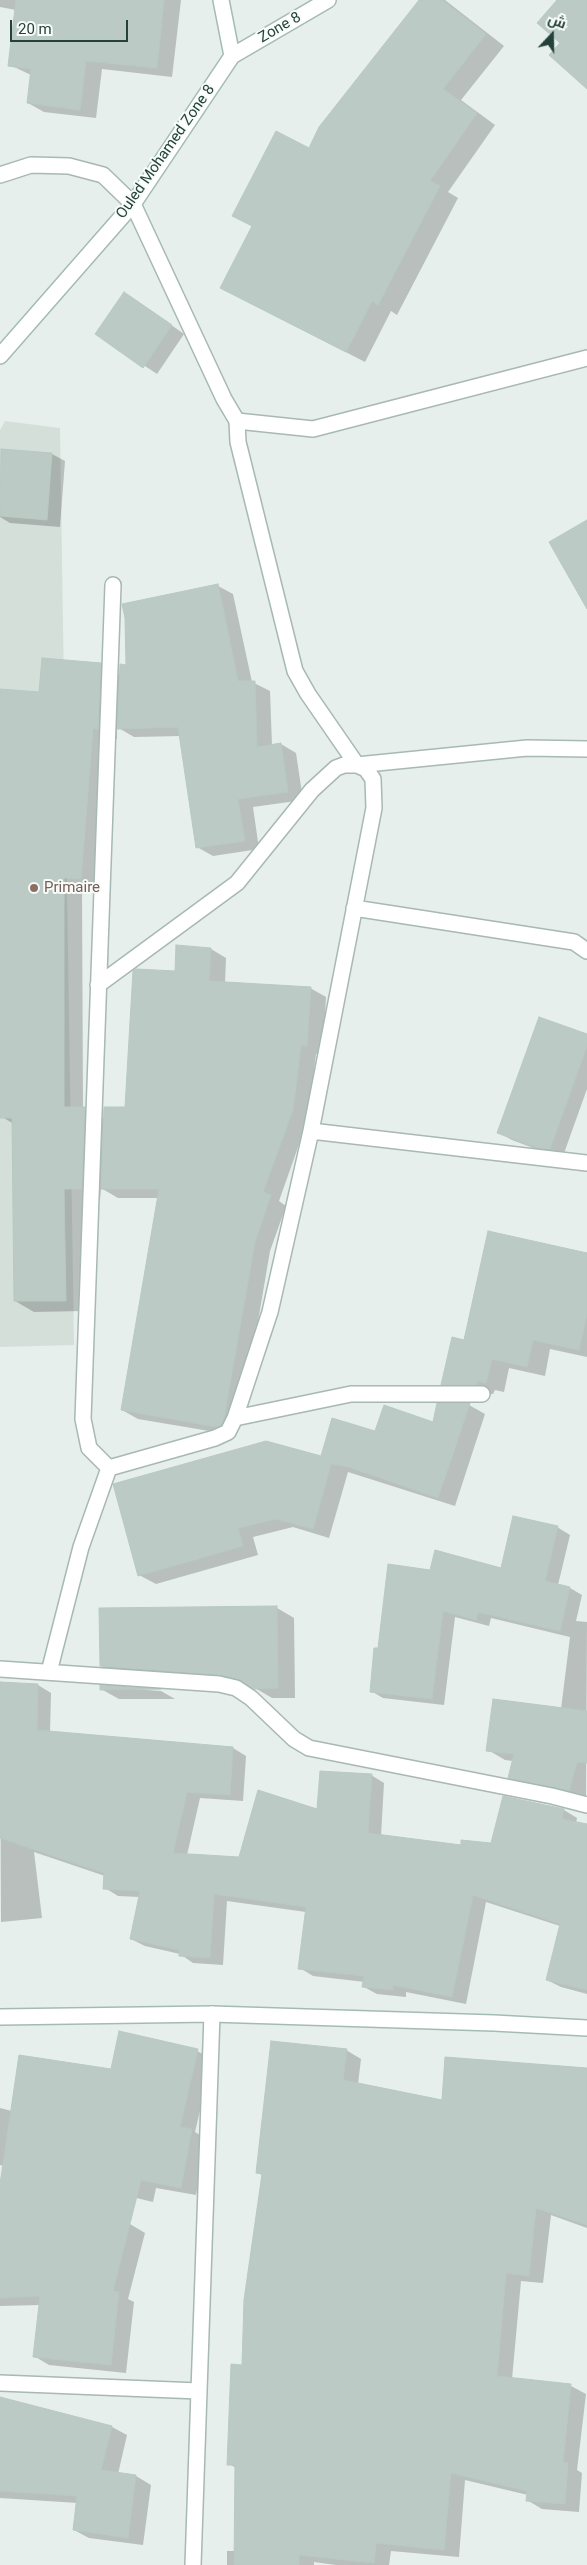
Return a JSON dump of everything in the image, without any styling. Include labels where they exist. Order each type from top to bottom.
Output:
[{"type":"street","points":[[221,0],[232,56]]},
{"type":"street","name":"Zone 8","points":[[232,56],[328,0]]},
{"type":"street","name":"Ouled Mohamed Zone 8","points":[[0,356],[133,204],[232,56]]},
{"type":"street","points":[[0,175],[31,164],[69,166],[103,174],[133,204],[224,399],[237,421],[238,442],[295,672],[357,765],[370,773],[373,779],[375,795],[311,1131],[270,1312],[235,1418],[228,1432],[215,1438],[109,1468]]},
{"type":"street","points":[[237,421],[313,429],[587,358]]},
{"type":"street","points":[[109,1468],[89,1448],[83,1419],[113,586]]},
{"type":"street","points":[[98,985],[238,883],[312,790],[336,768],[344,765],[527,748],[587,749]]},
{"type":"street","points":[[354,908],[574,942],[587,951]]},
{"type":"street","points":[[311,1131],[587,1163]]},
{"type":"street","points":[[235,1418],[351,1394],[482,1394]]},
{"type":"street","points":[[50,1672],[81,1548],[109,1468]]},
{"type":"street","points":[[0,1669],[219,1684],[236,1688],[251,1698],[294,1739],[309,1748],[552,1796],[587,1805]]},
{"type":"street","points":[[193,2565],[212,2014]]},
{"type":"street","points":[[0,2017],[212,2014],[494,2023],[587,2028]]},
{"type":"street","points":[[0,2383],[200,2391]]},
{"type":"shaded area","name":"Primaire","points":[[5,421],[60,428],[74,1345],[0,1347],[0,430]]},
{"type":"building","points":[[16,0],[164,0],[157,68],[86,61],[80,110],[27,103],[31,69],[8,66]]},
{"type":"building","points":[[419,0],[442,0],[486,34],[443,89],[477,113],[430,181],[440,186],[378,305],[372,301],[346,352],[220,288],[252,226],[232,216],[276,131],[309,148],[319,127]]},
{"type":"building","points":[[557,0],[587,0],[587,89],[549,55],[560,43],[537,23]]},
{"type":"building","points":[[124,292],[172,325],[143,368],[95,334]]},
{"type":"building","points":[[1,449],[52,453],[47,520],[0,516]]},
{"type":"building","points":[[587,520],[587,609],[549,542]]},
{"type":"building","points":[[218,584],[238,681],[255,681],[257,747],[281,743],[288,792],[238,799],[245,841],[196,848],[178,727],[117,729],[120,664],[126,665],[125,618],[122,604]]},
{"type":"building","name":"Primaire","points":[[42,658],[101,663],[98,729],[93,729],[81,879],[64,878],[64,1107],[85,1107],[82,1189],[64,1189],[66,1301],[14,1301],[12,1118],[0,1118],[0,689],[39,692]]},
{"type":"building","points":[[176,945],[211,948],[209,981],[311,987],[307,1046],[301,1045],[293,1110],[263,1192],[271,1195],[255,1242],[224,1418],[221,1425],[217,1427],[121,1410],[159,1189],[101,1189],[104,1107],[125,1107],[133,971],[136,969],[175,971]]},
{"type":"building","points":[[539,1017],[587,1034],[587,1046],[550,1149],[538,1148],[497,1133]]},
{"type":"building","points":[[488,1231],[587,1253],[587,1314],[579,1350],[533,1340],[527,1367],[492,1359],[486,1383],[477,1381],[476,1385],[441,1385],[452,1337],[464,1340]]},
{"type":"building","points":[[437,1403],[470,1403],[438,1498],[349,1467],[331,1464],[313,1529],[276,1519],[238,1528],[243,1546],[138,1576],[113,1484],[266,1441],[321,1456],[332,1418],[375,1431],[384,1405],[433,1422]]},
{"type":"building","points":[[513,1516],[558,1526],[545,1581],[570,1587],[560,1631],[478,1612],[476,1620],[443,1611],[432,1699],[370,1692],[374,1648],[378,1648],[388,1564],[430,1570],[435,1550],[501,1568]]},
{"type":"building","points":[[277,1606],[278,1688],[254,1689],[238,1679],[220,1675],[100,1666],[99,1608]]},
{"type":"building","points":[[0,1682],[38,1684],[37,1730],[233,1747],[230,1795],[187,1792],[173,1853],[239,1857],[258,1790],[317,1809],[320,1771],[372,1774],[368,1833],[461,1845],[461,1840],[491,1843],[503,1796],[564,1809],[562,1819],[587,1824],[587,1990],[546,1980],[560,1924],[473,1895],[452,1997],[393,1985],[393,1990],[362,1987],[364,1976],[298,1969],[306,1907],[214,1894],[210,1958],[179,1956],[179,1950],[130,1939],[140,1891],[103,1889],[104,1873],[0,1838]]},
{"type":"building","points":[[100,1685],[161,1689],[100,1690]]},
{"type":"building","points":[[493,1699],[587,1711],[587,1763],[577,1762],[569,1791],[508,1778],[514,1754],[486,1751]]},
{"type":"building","points":[[119,2031],[198,2049],[180,2127],[192,2129],[181,2188],[141,2180],[113,2291],[119,2292],[111,2365],[33,2357],[40,2296],[0,2298],[0,2184],[19,2055],[111,2069]]},
{"type":"building","points":[[271,2041],[347,2049],[343,2080],[442,2100],[445,2057],[587,2068],[587,2225],[536,2208],[529,2276],[506,2273],[497,2376],[571,2384],[563,2463],[568,2463],[565,2504],[526,2501],[527,2491],[451,2473],[444,2550],[376,2543],[374,2563],[299,2555],[299,2565],[234,2565],[235,2465],[227,2465],[231,2364],[242,2365],[244,2300],[262,2174],[256,2173]]},
{"type":"building","points":[[0,2397],[112,2426],[101,2470],[136,2475],[128,2538],[73,2530],[77,2496],[0,2491]]},
{"type":"place","name":"Primaire","points":[[34,888]]}]
